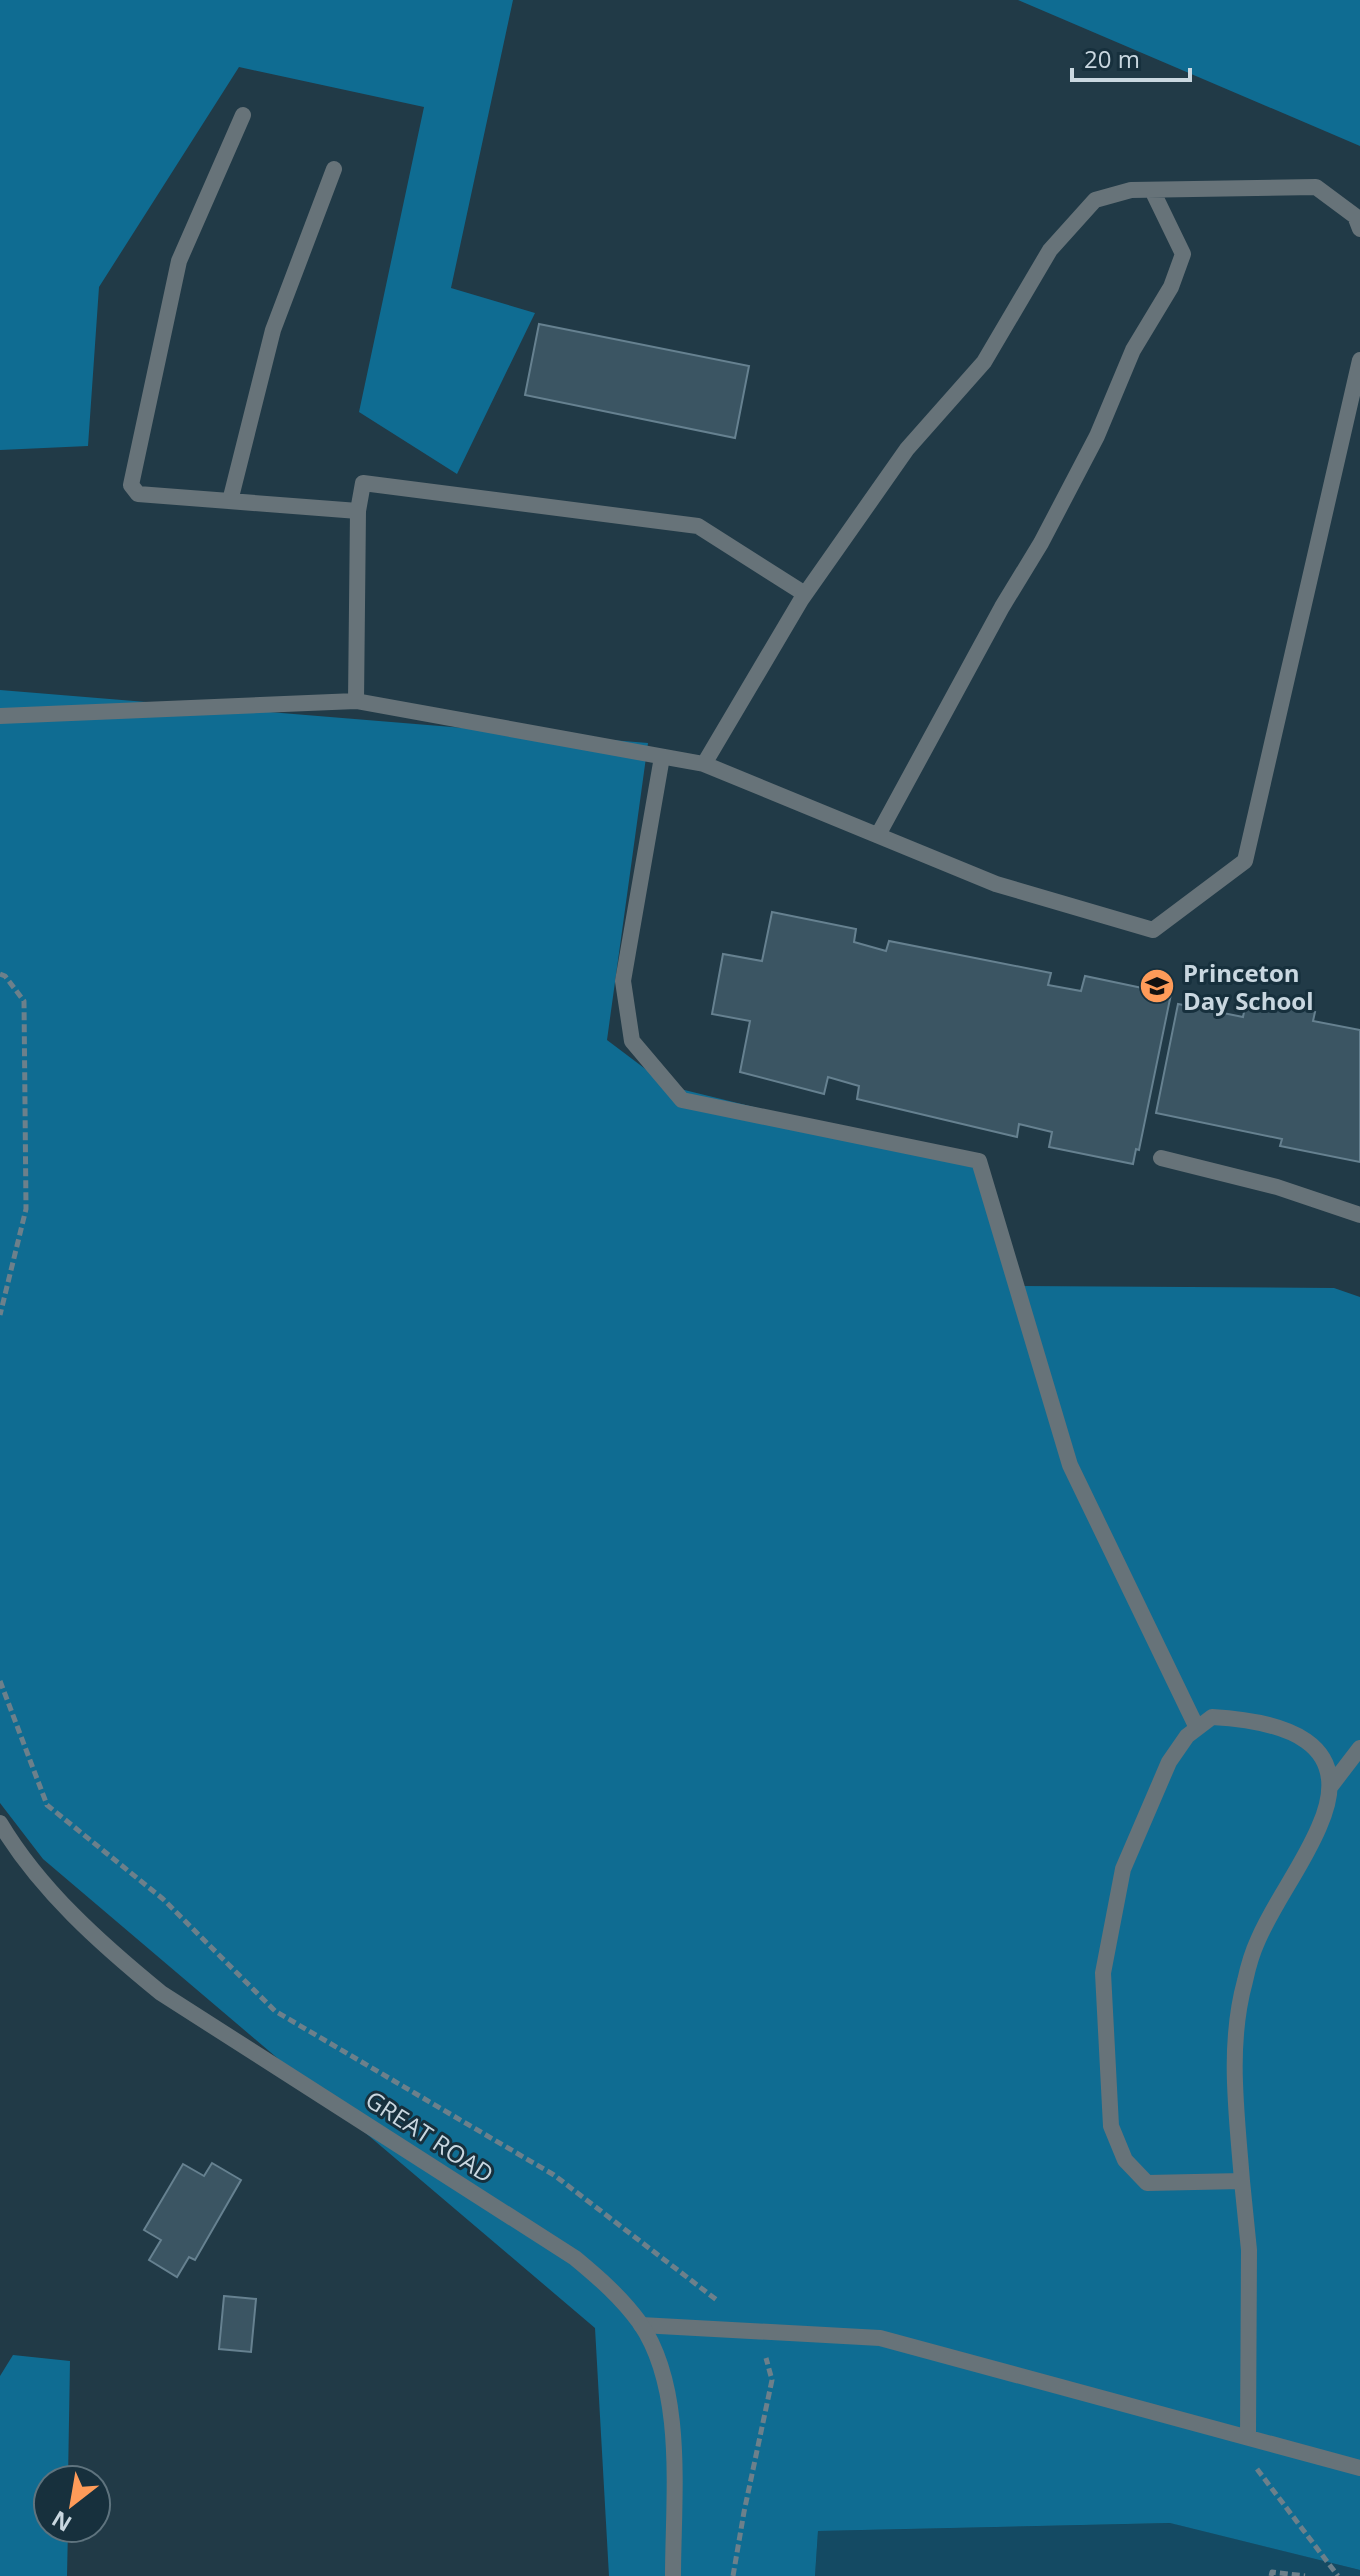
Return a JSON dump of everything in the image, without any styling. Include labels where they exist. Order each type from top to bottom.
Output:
[{"type":"street","points":[[243,115],[179,261],[131,485],[138,494],[358,511]]},
{"type":"street","points":[[230,501],[273,330],[334,169]]},
{"type":"street","points":[[704,764],[805,594],[907,449],[984,362],[1050,250],[1095,200],[1131,190],[1316,187],[1355,216],[1360,229]]},
{"type":"street","points":[[878,835],[994,620],[1041,543],[1097,436],[1133,350],[1171,287],[1183,254],[1152,190]]},
{"type":"street","points":[[0,716],[356,701],[704,764],[996,884],[1153,930],[1245,861],[1360,360]]},
{"type":"street","points":[[356,701],[358,511],[363,483],[698,526],[805,594]]},
{"type":"street","points":[[662,757],[623,981],[632,1041],[682,1100],[979,1161],[1070,1465],[1197,1728]]},
{"type":"street","points":[[1161,1158],[1277,1187],[1360,1215]]},
{"type":"street","points":[[1242,2181],[1147,2183],[1125,2160],[1111,2126],[1103,1973],[1123,1869],[1169,1762],[1187,1736],[1212,1717],[1250,1719],[1295,1732],[1322,1754],[1330,1787]]},
{"type":"street","points":[[1248,2437],[1249,2250],[1235,2091],[1235,2033],[1244,1983],[1257,1941],[1320,1826],[1330,1787],[1360,1748]]},
{"type":"street","name":"GREAT ROAD","points":[[0,1823],[53,1894],[109,1950],[161,1993],[575,2258],[610,2286],[641,2325],[663,2371],[673,2420],[673,2576]]},
{"type":"street","points":[[641,2325],[880,2338],[1360,2468]]},
{"type":"path","points":[[0,974],[5,976],[24,1001],[26,1209],[0,1315]]},
{"type":"path","points":[[0,1681],[47,1805],[163,1899],[275,2011],[554,2175],[759,2333],[772,2380],[733,2576]]},
{"type":"path","points":[[1248,2437],[1258,2472],[1338,2576]]},
{"type":"path","points":[[1271,2576],[1272,2572],[1305,2576]]},
{"type":"shaded area","points":[[0,0],[513,0],[451,288],[535,313],[457,474],[359,412],[424,107],[239,67],[99,287],[88,446],[0,450]]},
{"type":"shaded area","points":[[1018,0],[1360,0],[1360,146]]},
{"type":"shaded area","points":[[0,690],[648,743],[607,1040],[668,1086],[984,1163],[1022,1286],[1334,1288],[1360,1297],[1360,2570],[1170,2523],[818,2531],[815,2576],[609,2576],[595,2328],[43,1859],[0,1803]]},
{"type":"shaded area","points":[[13,2355],[70,2361],[68,2464],[32,2464],[32,2544],[68,2544],[67,2576],[0,2576],[0,2376]]},
{"type":"shaded area","points":[[1171,2523],[1360,2570],[1360,2576],[815,2576],[818,2531]]},
{"type":"building","points":[[539,324],[749,366],[735,438],[525,395]]},
{"type":"building","points":[[772,912],[856,929],[854,942],[886,951],[889,941],[1051,973],[1048,985],[1081,991],[1085,976],[1171,994],[1139,1150],[1136,1149],[1133,1164],[1049,1147],[1052,1132],[1019,1124],[1017,1137],[857,1099],[859,1086],[828,1077],[824,1094],[740,1072],[750,1021],[712,1014],[723,954],[762,961]]},
{"type":"building","points":[[1247,998],[1315,1012],[1313,1021],[1360,1030],[1360,1162],[1280,1146],[1282,1139],[1156,1113],[1178,1004],[1243,1017]]},
{"type":"building","points":[[212,2163],[241,2180],[195,2260],[189,2257],[177,2277],[149,2260],[161,2240],[144,2230],[183,2164],[204,2176]]},
{"type":"building","points":[[224,2296],[256,2299],[251,2352],[219,2349]]},
{"type":"place","name":"Princeton Day School","points":[[1157,986]]}]
